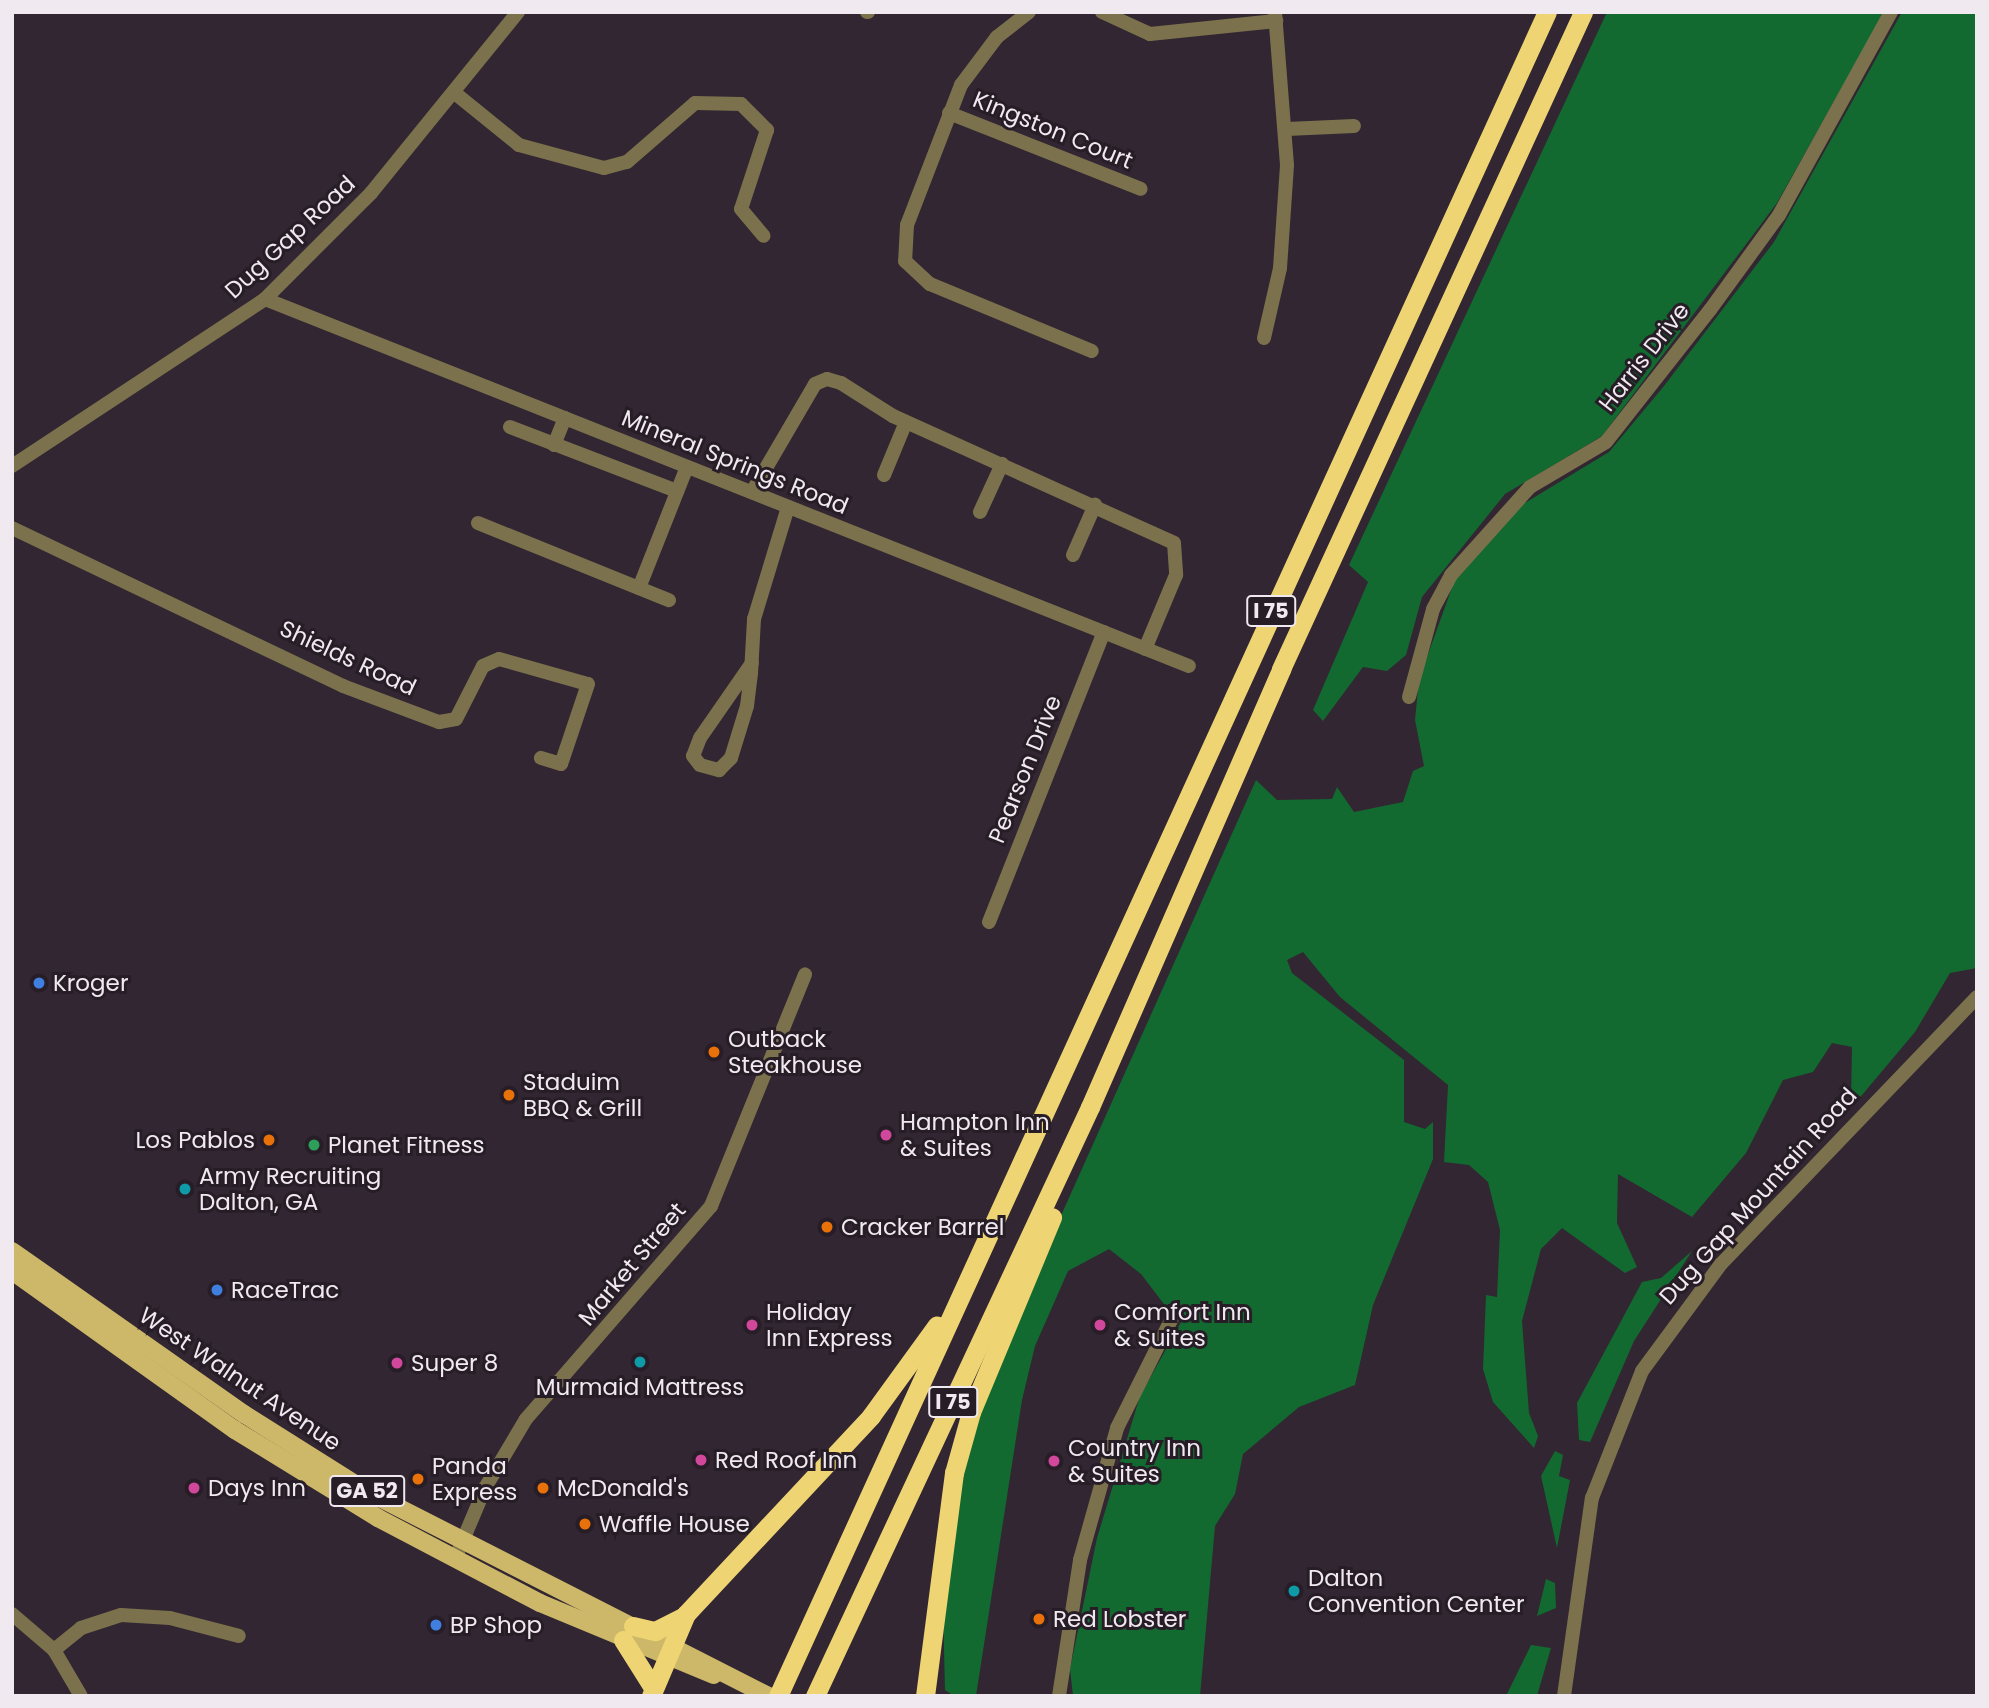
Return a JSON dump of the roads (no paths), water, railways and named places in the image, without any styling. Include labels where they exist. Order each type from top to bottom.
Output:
[{"type":"highway","name":"I 75","points":[[778,1696],[1547,12]]},
{"type":"highway","name":"I 75","points":[[815,1696],[1090,1107],[1276,681],[1583,12]]},
{"type":"highway","points":[[925,1696],[961,1449],[1090,1107]]},
{"type":"highway","points":[[651,1691],[666,1650],[686,1614],[871,1416],[964,1292]]},
{"type":"highway","points":[[651,1691],[628,1633],[655,1631],[686,1614]]},
{"type":"main road","name":"West Walnut Avenue","points":[[12,1251],[215,1405]]},
{"type":"main road","name":"West Walnut Avenue","points":[[12,1271],[215,1405],[459,1552],[768,1696]]},
{"type":"street","name":"Dug Gap Road","points":[[12,466],[265,299],[371,193],[456,94],[518,12]]},
{"type":"street","points":[[1029,12],[985,50],[949,113],[907,225],[905,261],[930,284],[1093,351]]},
{"type":"street","points":[[1102,12],[1150,34],[1276,17],[1287,130],[1280,268],[1264,338]]},
{"type":"street","name":"Harris Drive","points":[[1409,698],[1433,609],[1451,575],[1530,488],[1606,442],[1685,342],[1779,215],[1891,12]]},
{"type":"street","points":[[456,94],[519,145],[604,168],[627,162],[695,103],[741,104],[767,130],[741,209],[764,236]]},
{"type":"street","name":"Kingston Court","points":[[949,113],[1140,189]]},
{"type":"street","points":[[1287,130],[1354,126]]},
{"type":"street","name":"Mineral Springs Road","points":[[265,299],[1189,666]]},
{"type":"street","points":[[752,492],[820,380],[841,383],[906,422],[1157,533],[1179,552],[1145,649]]},
{"type":"street","points":[[554,444],[565,418]]},
{"type":"street","points":[[884,475],[906,422]]},
{"type":"street","points":[[510,427],[677,491]]},
{"type":"street","points":[[980,512],[1002,464]]},
{"type":"street","points":[[639,588],[687,467]]},
{"type":"street","points":[[1073,555],[1095,505]]},
{"type":"street","points":[[752,663],[700,738],[693,756],[700,765],[719,770],[731,758],[752,663],[754,619],[788,507]]},
{"type":"street","points":[[478,523],[669,600]]},
{"type":"street","name":"Shields Road","points":[[12,528],[343,686],[439,722],[456,719],[483,666],[499,659],[588,684],[561,765],[541,758]]},
{"type":"street","name":"Pearson Drive","points":[[989,922],[1104,632]]},
{"type":"street","name":"Market Street","points":[[459,1552],[485,1488],[526,1419],[711,1206],[805,974]]},
{"type":"street","name":"Dug Gap Mountain Road","points":[[1564,1696],[1592,1498],[1643,1371],[1721,1264],[1977,997]]},
{"type":"street","points":[[1059,1696],[1080,1560],[1117,1427],[1173,1316]]},
{"type":"street","points":[[12,1614],[54,1650],[81,1696]]},
{"type":"street","points":[[54,1650],[81,1628],[121,1615],[170,1618],[239,1636]]},
{"type":"place","name":"Kroger","points":[[39,983]]},
{"type":"place","name":"Outback Steakhouse","points":[[714,1052]]},
{"type":"place","name":"Staduim BBQ & Grill","points":[[509,1095]]},
{"type":"place","name":"Hampton Inn & Suites","points":[[886,1135]]},
{"type":"place","name":"Los Pablos","points":[[269,1140]]},
{"type":"place","name":"Planet Fitness","points":[[314,1145]]},
{"type":"place","name":"Army Recruiting Dalton, GA","points":[[185,1189]]},
{"type":"place","name":"Cracker Barrel","points":[[827,1227]]},
{"type":"place","name":"RaceTrac","points":[[217,1290]]},
{"type":"place","name":"Holiday Inn Express","points":[[752,1325]]},
{"type":"place","name":"Comfort Inn & Suites","points":[[1100,1325]]},
{"type":"place","name":"Murmaid Mattress","points":[[640,1362]]},
{"type":"place","name":"Super 8","points":[[397,1363]]},
{"type":"place","name":"Red Roof Inn","points":[[701,1460]]},
{"type":"place","name":"Country Inn & Suites","points":[[1054,1461]]},
{"type":"place","name":"Panda Express","points":[[418,1479]]},
{"type":"place","name":"Days Inn","points":[[194,1488]]},
{"type":"place","name":"McDonald's","points":[[543,1488]]},
{"type":"place","name":"Waffle House","points":[[585,1524]]},
{"type":"place","name":"Dalton Convention Center","points":[[1294,1591]]},
{"type":"place","name":"Red Lobster","points":[[1039,1619]]},
{"type":"place","name":"BP Shop","points":[[436,1625]]}]
